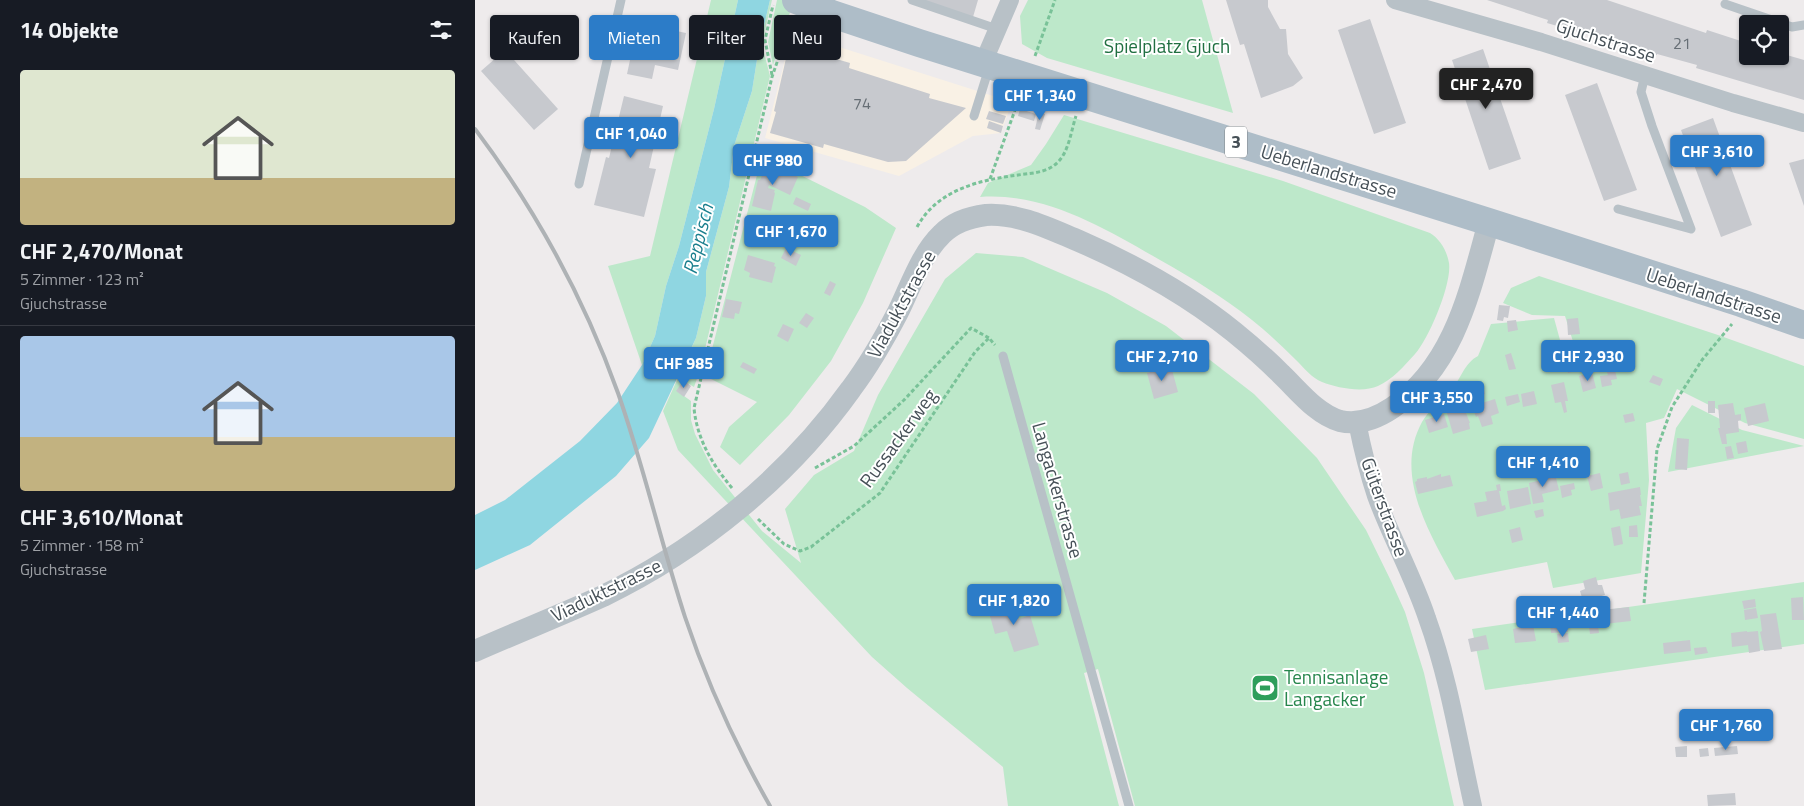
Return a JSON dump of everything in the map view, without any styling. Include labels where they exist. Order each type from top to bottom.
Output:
[{"type":"main road","name":"Ueberlandstrasse","points":[[793,11],[849,20],[1489,222],[1804,325]]},
{"type":"street","points":[[987,64],[997,29],[1011,0]]},
{"type":"street","name":"Gjuchstrasse","points":[[1395,0],[1541,42],[1804,123]]},
{"type":"street","name":"Viaduktstrasse","points":[[475,650],[604,595],[638,577],[705,535],[737,510],[771,480],[809,442],[852,389],[883,340],[925,256],[939,237],[958,223],[986,215],[1010,217],[1038,224],[1105,253],[1147,274],[1233,331],[1308,401],[1326,415],[1337,420],[1357,422]]},
{"type":"street","points":[[1357,422],[1380,416],[1401,401],[1422,382],[1446,350],[1457,329],[1489,222]]},
{"type":"street","name":"Güterstrasse","points":[[1357,422],[1370,479],[1413,580],[1437,645],[1473,806]]},
{"type":"lane","points":[[579,184],[621,0]]},
{"type":"lane","points":[[912,0],[997,29]]},
{"type":"lane","points":[[1725,4],[1792,27],[1804,25]]},
{"type":"lane","points":[[974,116],[987,64]]},
{"type":"lane","points":[[1617,209],[1691,228],[1641,92],[1645,75]]},
{"type":"lane","name":"Langackerstrasse","points":[[1003,356],[1129,806]]},
{"type":"path","points":[[772,77],[765,50],[765,40],[774,0]]},
{"type":"path","points":[[735,491],[722,476],[698,435],[694,408],[772,77],[793,11]]},
{"type":"path","points":[[993,171],[990,179],[1043,171],[1056,164],[1065,153],[1077,114]]},
{"type":"path","points":[[1644,603],[1657,449],[1672,407],[1702,360],[1732,324],[1741,303]]},
{"type":"path","points":[[809,471],[854,446],[904,400],[971,328],[989,338],[1003,356]]},
{"type":"path","name":"Russackerweg","points":[[753,513],[784,544],[800,550],[811,547],[880,493],[975,352],[989,338]]},
{"type":"shaded area","points":[[841,48],[1012,102],[1001,133],[973,136],[899,176],[765,138],[785,60],[841,60]]},
{"type":"green space","points":[[711,0],[738,0],[735,15],[707,15]]},
{"type":"green space","points":[[770,0],[772,0],[764,35],[764,26]]},
{"type":"green space","points":[[777,0],[794,0],[789,15],[774,15],[775,60],[773,65],[768,42]]},
{"type":"green space","name":"Spielplatz Gjuch","points":[[1028,0],[1202,0],[1233,113],[1047,58],[1022,44],[1020,16]]},
{"type":"green space","points":[[764,53],[770,76],[700,370],[694,387],[684,381],[677,391],[691,401],[691,420],[695,434],[713,470],[762,531],[801,563],[785,509],[814,475],[854,451],[878,395],[945,279],[976,253],[1023,257],[1107,293],[1166,326],[1254,394],[1317,458],[1366,530],[1405,612],[1424,673],[1454,806],[1135,806],[1098,669],[1084,673],[1119,806],[1008,806],[1003,767],[872,657],[678,450],[663,411],[696,338],[706,296],[706,272],[729,187],[734,146],[752,91],[757,60],[764,60]]},
{"type":"green space","points":[[697,60],[725,60],[679,246],[666,286],[655,336],[642,365],[608,266],[650,256]]},
{"type":"green space","points":[[1064,115],[1283,181],[1430,233],[1440,242],[1445,250],[1449,263],[1449,272],[1443,297],[1433,324],[1421,346],[1398,372],[1378,386],[1358,389],[1342,388],[1328,384],[1311,375],[1269,334],[1230,303],[1118,236],[1074,215],[1028,200],[980,197],[988,183],[1031,165]]},
{"type":"green space","points":[[762,156],[865,207],[896,228],[863,303],[831,361],[789,415],[740,465],[720,447],[729,427],[757,402],[705,376]]},
{"type":"green space","points":[[1539,276],[1718,335],[1804,366],[1804,439],[1745,423],[1677,389],[1664,418],[1646,423],[1649,480],[1641,573],[1553,588],[1547,562],[1455,580],[1435,543],[1418,504],[1411,463],[1414,442],[1422,422],[1454,387],[1469,363],[1478,356],[1491,324],[1554,318],[1563,351],[1576,351],[1565,316],[1532,315],[1503,303],[1511,288]]},
{"type":"green space","points":[[1692,405],[1742,430],[1804,446],[1668,472],[1676,428]]},
{"type":"green space","points":[[1804,582],[1804,644],[1485,690],[1472,629]]},
{"type":"water","points":[[738,0],[770,0],[764,26],[764,15],[735,15]]},
{"type":"water","name":"Reppisch","points":[[725,60],[757,60],[752,91],[734,146],[729,187],[706,272],[706,296],[696,338],[649,438],[616,476],[530,545],[475,570],[475,515],[505,500],[580,441],[617,403],[642,365],[655,336],[666,286],[679,246]]},
{"type":"building","points":[[922,0],[978,0],[973,17]]},
{"type":"building","points":[[1226,0],[1268,0],[1268,7],[1280,29],[1286,29],[1288,54],[1303,78],[1293,86],[1261,98],[1244,44],[1240,45]]},
{"type":"building","points":[[1487,0],[1607,0],[1706,33],[1707,30],[1739,40],[1739,65],[1789,65],[1789,56],[1804,60],[1804,100],[1696,68],[1697,65],[1547,23],[1548,20]]},
{"type":"building","points":[[1370,19],[1406,123],[1374,134],[1338,30]]},
{"type":"building","points":[[679,32],[686,33],[678,70],[655,65],[652,79],[627,74],[630,60],[679,60]]},
{"type":"building","points":[[1483,49],[1521,159],[1489,170],[1452,60]]},
{"type":"building","points":[[494,60],[514,60],[558,109],[534,130],[481,71]]},
{"type":"building","points":[[786,60],[840,60],[850,63],[849,68],[930,94],[929,98],[966,108],[906,161],[888,162],[824,144],[823,148],[770,133],[776,112],[774,111]]},
{"type":"building","points":[[1597,83],[1637,190],[1604,201],[1565,95]]},
{"type":"building","points":[[624,96],[663,106],[649,168],[656,169],[644,217],[594,205],[606,157],[609,158]]},
{"type":"building","points":[[1001,96],[1011,99],[1008,108],[998,105]]},
{"type":"building","points":[[1020,109],[1036,114],[1034,121],[1018,116]]},
{"type":"building","points":[[989,111],[1006,116],[1003,124],[986,119]]},
{"type":"building","points":[[1039,112],[1045,114],[1040,130],[1035,129]]},
{"type":"building","points":[[1713,118],[1752,225],[1721,237],[1681,130]]},
{"type":"building","points":[[989,121],[1003,126],[1001,133],[987,128]]},
{"type":"building","points":[[1804,159],[1804,206],[1789,163]]},
{"type":"building","points":[[768,163],[798,177],[790,195],[769,185],[768,188],[775,190],[771,211],[752,206],[758,180],[760,180]]},
{"type":"building","points":[[796,197],[811,204],[808,211],[793,204]]},
{"type":"building","points":[[753,219],[771,224],[765,245],[747,240]]},
{"type":"building","points":[[786,248],[801,255],[796,266],[781,258]]},
{"type":"building","points":[[748,255],[775,263],[774,266],[776,267],[772,283],[749,277],[750,273],[744,270]]},
{"type":"building","points":[[830,281],[836,284],[830,296],[824,293]]},
{"type":"building","points":[[726,299],[742,302],[739,314],[735,313],[734,319],[722,317]]},
{"type":"building","points":[[1499,305],[1510,306],[1508,318],[1504,317],[1503,321],[1497,320]]},
{"type":"building","points":[[806,313],[814,318],[807,328],[799,323]]},
{"type":"building","points":[[1578,318],[1580,334],[1568,335],[1567,319]]},
{"type":"building","points":[[1516,320],[1518,330],[1508,332],[1507,321]]},
{"type":"building","points":[[783,324],[794,329],[788,342],[777,336]]},
{"type":"building","points":[[1511,353],[1516,369],[1509,370],[1505,355]]},
{"type":"building","points":[[1578,353],[1583,369],[1568,373],[1565,363],[1560,364],[1559,356]]},
{"type":"building","points":[[743,362],[757,369],[754,374],[740,367]]},
{"type":"building","points":[[1171,366],[1178,392],[1154,399],[1147,373]]},
{"type":"building","points":[[1615,370],[1617,379],[1611,380],[1612,385],[1602,387],[1600,376],[1608,375],[1607,372]]},
{"type":"building","points":[[1592,372],[1596,388],[1583,392],[1579,376]]},
{"type":"building","points":[[1653,375],[1663,379],[1660,386],[1649,382]]},
{"type":"building","points":[[684,380],[691,386],[684,397],[676,391]]},
{"type":"building","points":[[1564,382],[1568,401],[1565,401],[1567,412],[1564,413],[1561,402],[1555,403],[1551,385]]},
{"type":"building","points":[[1482,383],[1485,394],[1471,398],[1468,386]]},
{"type":"building","points":[[1534,391],[1537,404],[1523,407],[1521,394]]},
{"type":"building","points":[[1518,394],[1520,402],[1507,406],[1505,397]]},
{"type":"building","points":[[1495,399],[1499,413],[1491,416],[1493,424],[1482,427],[1472,406]]},
{"type":"building","points":[[1708,401],[1715,401],[1715,413],[1708,413]]},
{"type":"building","points":[[1733,403],[1735,415],[1741,414],[1741,420],[1738,421],[1739,432],[1726,434],[1727,444],[1722,444],[1718,428],[1720,428],[1718,405]]},
{"type":"building","points":[[1765,403],[1769,421],[1748,426],[1744,408]]},
{"type":"building","points":[[1464,408],[1470,423],[1470,429],[1453,434],[1447,413]]},
{"type":"building","points":[[1633,413],[1635,421],[1625,423],[1623,415]]},
{"type":"building","points":[[1444,414],[1448,427],[1429,433],[1425,420]]},
{"type":"building","points":[[1677,438],[1689,439],[1687,470],[1675,469]]},
{"type":"building","points":[[1746,441],[1748,452],[1738,454],[1736,443]]},
{"type":"building","points":[[1731,446],[1734,458],[1727,459],[1725,447]]},
{"type":"building","points":[[1536,454],[1538,465],[1525,467],[1523,456]]},
{"type":"building","points":[[1628,472],[1630,483],[1621,485],[1619,474]]},
{"type":"building","points":[[1600,473],[1603,488],[1591,491],[1587,476]]},
{"type":"building","points":[[1441,474],[1441,477],[1450,475],[1453,486],[1418,494],[1415,482],[1417,479],[1427,477],[1427,479]]},
{"type":"building","points":[[1550,474],[1551,478],[1551,475],[1555,474],[1559,490],[1542,494],[1544,502],[1533,504],[1529,483],[1546,479],[1545,475]]},
{"type":"building","points":[[1574,483],[1575,489],[1571,490],[1572,495],[1562,498],[1560,486]]},
{"type":"building","points":[[1500,484],[1501,491],[1499,491],[1502,506],[1505,505],[1506,509],[1477,517],[1474,503],[1487,501],[1485,492],[1497,490],[1496,485]]},
{"type":"building","points":[[1528,487],[1531,504],[1510,509],[1507,491]]},
{"type":"building","points":[[1640,487],[1642,506],[1639,506],[1641,515],[1621,519],[1619,509],[1610,511],[1608,493]]},
{"type":"building","points":[[1543,509],[1544,516],[1536,518],[1534,511]]},
{"type":"building","points":[[1637,525],[1638,537],[1629,537],[1629,526]]},
{"type":"building","points":[[1620,526],[1623,544],[1614,546],[1611,528]]},
{"type":"building","points":[[1520,527],[1523,540],[1512,543],[1509,530]]},
{"type":"building","points":[[1596,577],[1598,585],[1602,585],[1605,595],[1583,601],[1580,591],[1585,589],[1583,581]]},
{"type":"building","points":[[1803,597],[1804,620],[1792,620],[1791,598]]},
{"type":"building","points":[[1755,599],[1756,607],[1744,609],[1742,601]]},
{"type":"building","points":[[1013,601],[1019,619],[1030,615],[1039,645],[1014,652],[1007,631],[995,634],[988,609]]},
{"type":"building","points":[[1629,607],[1631,621],[1604,624],[1602,610]]},
{"type":"building","points":[[1756,608],[1758,618],[1745,620],[1744,610]]},
{"type":"building","points":[[1596,612],[1599,633],[1590,634],[1587,613]]},
{"type":"building","points":[[1776,613],[1782,649],[1764,651],[1760,632],[1762,631],[1760,615]]},
{"type":"building","points":[[1567,621],[1568,632],[1551,633],[1550,623]]},
{"type":"building","points":[[1533,624],[1536,641],[1515,643],[1513,629]]},
{"type":"building","points":[[1758,631],[1760,651],[1749,653],[1748,645],[1732,647],[1731,633]]},
{"type":"building","points":[[1568,633],[1569,642],[1558,643],[1557,634]]},
{"type":"building","points":[[1486,635],[1489,649],[1471,652],[1468,639]]},
{"type":"building","points":[[1690,640],[1691,651],[1664,654],[1663,643]]},
{"type":"building","points":[[1706,647],[1708,653],[1695,655],[1694,648]]},
{"type":"building","points":[[1687,746],[1687,757],[1676,757],[1675,747]]},
{"type":"building","points":[[1737,746],[1738,754],[1715,756],[1714,748]]},
{"type":"building","points":[[1708,748],[1709,756],[1700,757],[1699,749]]},
{"type":"building","points":[[1735,793],[1736,805],[1708,806],[1707,795]]},
{"type":"railway","points":[[475,129],[538,223],[557,256],[590,323],[618,393],[676,589],[694,642],[723,714],[770,806]]},
{"type":"place","name":"Tennisanlage Langacker","points":[[1265,688]]}]
